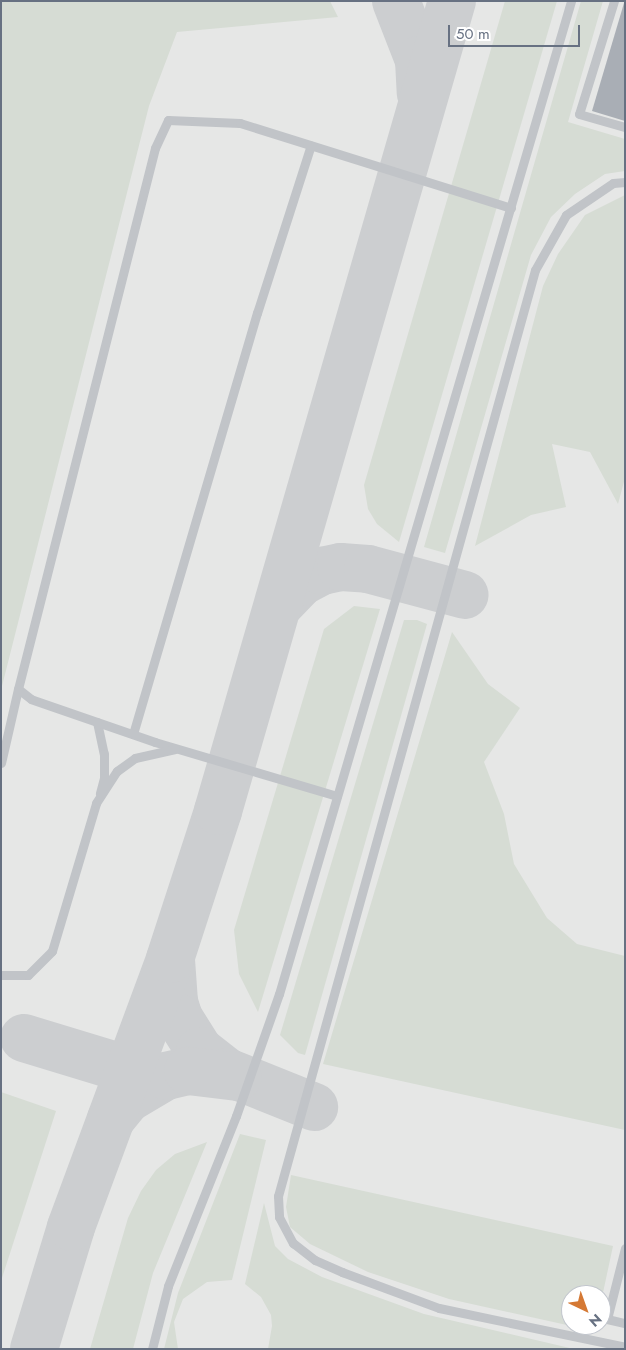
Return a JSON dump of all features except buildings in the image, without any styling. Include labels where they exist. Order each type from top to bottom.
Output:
[{"type":"lane","points":[[152,1349],[168,1286],[266,1034],[571,1]]},
{"type":"lane","points":[[614,1],[579,114],[625,127]]},
{"type":"lane","points":[[1,763],[155,148],[168,120],[240,123],[511,208]]},
{"type":"lane","points":[[133,734],[257,313],[310,145]]},
{"type":"lane","points":[[625,182],[613,183],[566,215],[535,270],[278,1196],[280,1217],[292,1243],[316,1260],[342,1272],[439,1308],[625,1347]]},
{"type":"lane","points":[[18,689],[31,699],[97,722],[337,796]]},
{"type":"lane","points":[[1,975],[28,975],[52,951],[104,778],[104,754],[97,722]]},
{"type":"lane","points":[[96,804],[117,771],[134,758],[177,748]]},
{"type":"lane","points":[[625,1248],[621,1282],[607,1320],[625,1322]]},
{"type":"shaded area","points":[[1,1],[625,1],[625,1349],[1,1349]]},
{"type":"shaded area","points":[[1,1],[330,1],[338,17],[177,32],[149,106],[1,690]]},
{"type":"shaded area","points":[[505,1],[557,1],[399,542],[377,524],[368,509],[364,485]]},
{"type":"shaded area","points":[[581,1],[603,1],[568,122],[625,139],[625,171],[605,174],[575,194],[551,217],[531,255],[445,553],[424,547]]},
{"type":"shaded area","points":[[625,195],[625,478],[618,504],[590,452],[552,444],[566,507],[531,515],[475,546],[543,286],[558,254],[585,215]]},
{"type":"shaded area","points":[[354,606],[380,609],[258,1012],[239,974],[234,930],[324,629]]},
{"type":"shaded area","points":[[404,620],[417,620],[427,624],[305,1055],[298,1053],[280,1035]]},
{"type":"shaded area","points":[[452,632],[488,684],[520,708],[484,762],[504,814],[514,864],[547,918],[577,944],[625,956],[625,1130],[323,1064]]},
{"type":"shaded area","points":[[1,1092],[56,1111],[1,1281]]},
{"type":"shaded area","points":[[240,1134],[266,1140],[232,1280],[207,1282],[183,1299],[174,1322],[178,1349],[164,1349],[178,1293]]},
{"type":"shaded area","points":[[207,1142],[153,1273],[133,1349],[90,1349],[128,1218],[141,1191],[156,1170],[175,1154]]},
{"type":"shaded area","points":[[291,1175],[613,1246],[605,1285],[561,1285],[561,1324],[449,1299],[368,1272],[310,1244],[290,1227],[286,1207]]},
{"type":"shaded area","points":[[264,1203],[275,1246],[288,1259],[322,1277],[424,1314],[574,1349],[268,1349],[272,1326],[271,1315],[261,1297],[245,1284]]},
{"type":"taxiway","points":[[396,1],[419,60],[421,93]]},
{"type":"taxiway","points":[[34,1349],[71,1227],[170,959],[218,811],[452,1]]},
{"type":"taxiway","points":[[278,606],[301,582],[322,571],[341,567],[368,569],[465,595]]},
{"type":"taxiway","points":[[171,960],[174,1002],[179,1018],[200,1051],[227,1072],[314,1107]]},
{"type":"taxiway","points":[[24,1038],[129,1070]]},
{"type":"taxiway","points":[[111,1119],[127,1099],[166,1076],[188,1071],[238,1077]]}]
